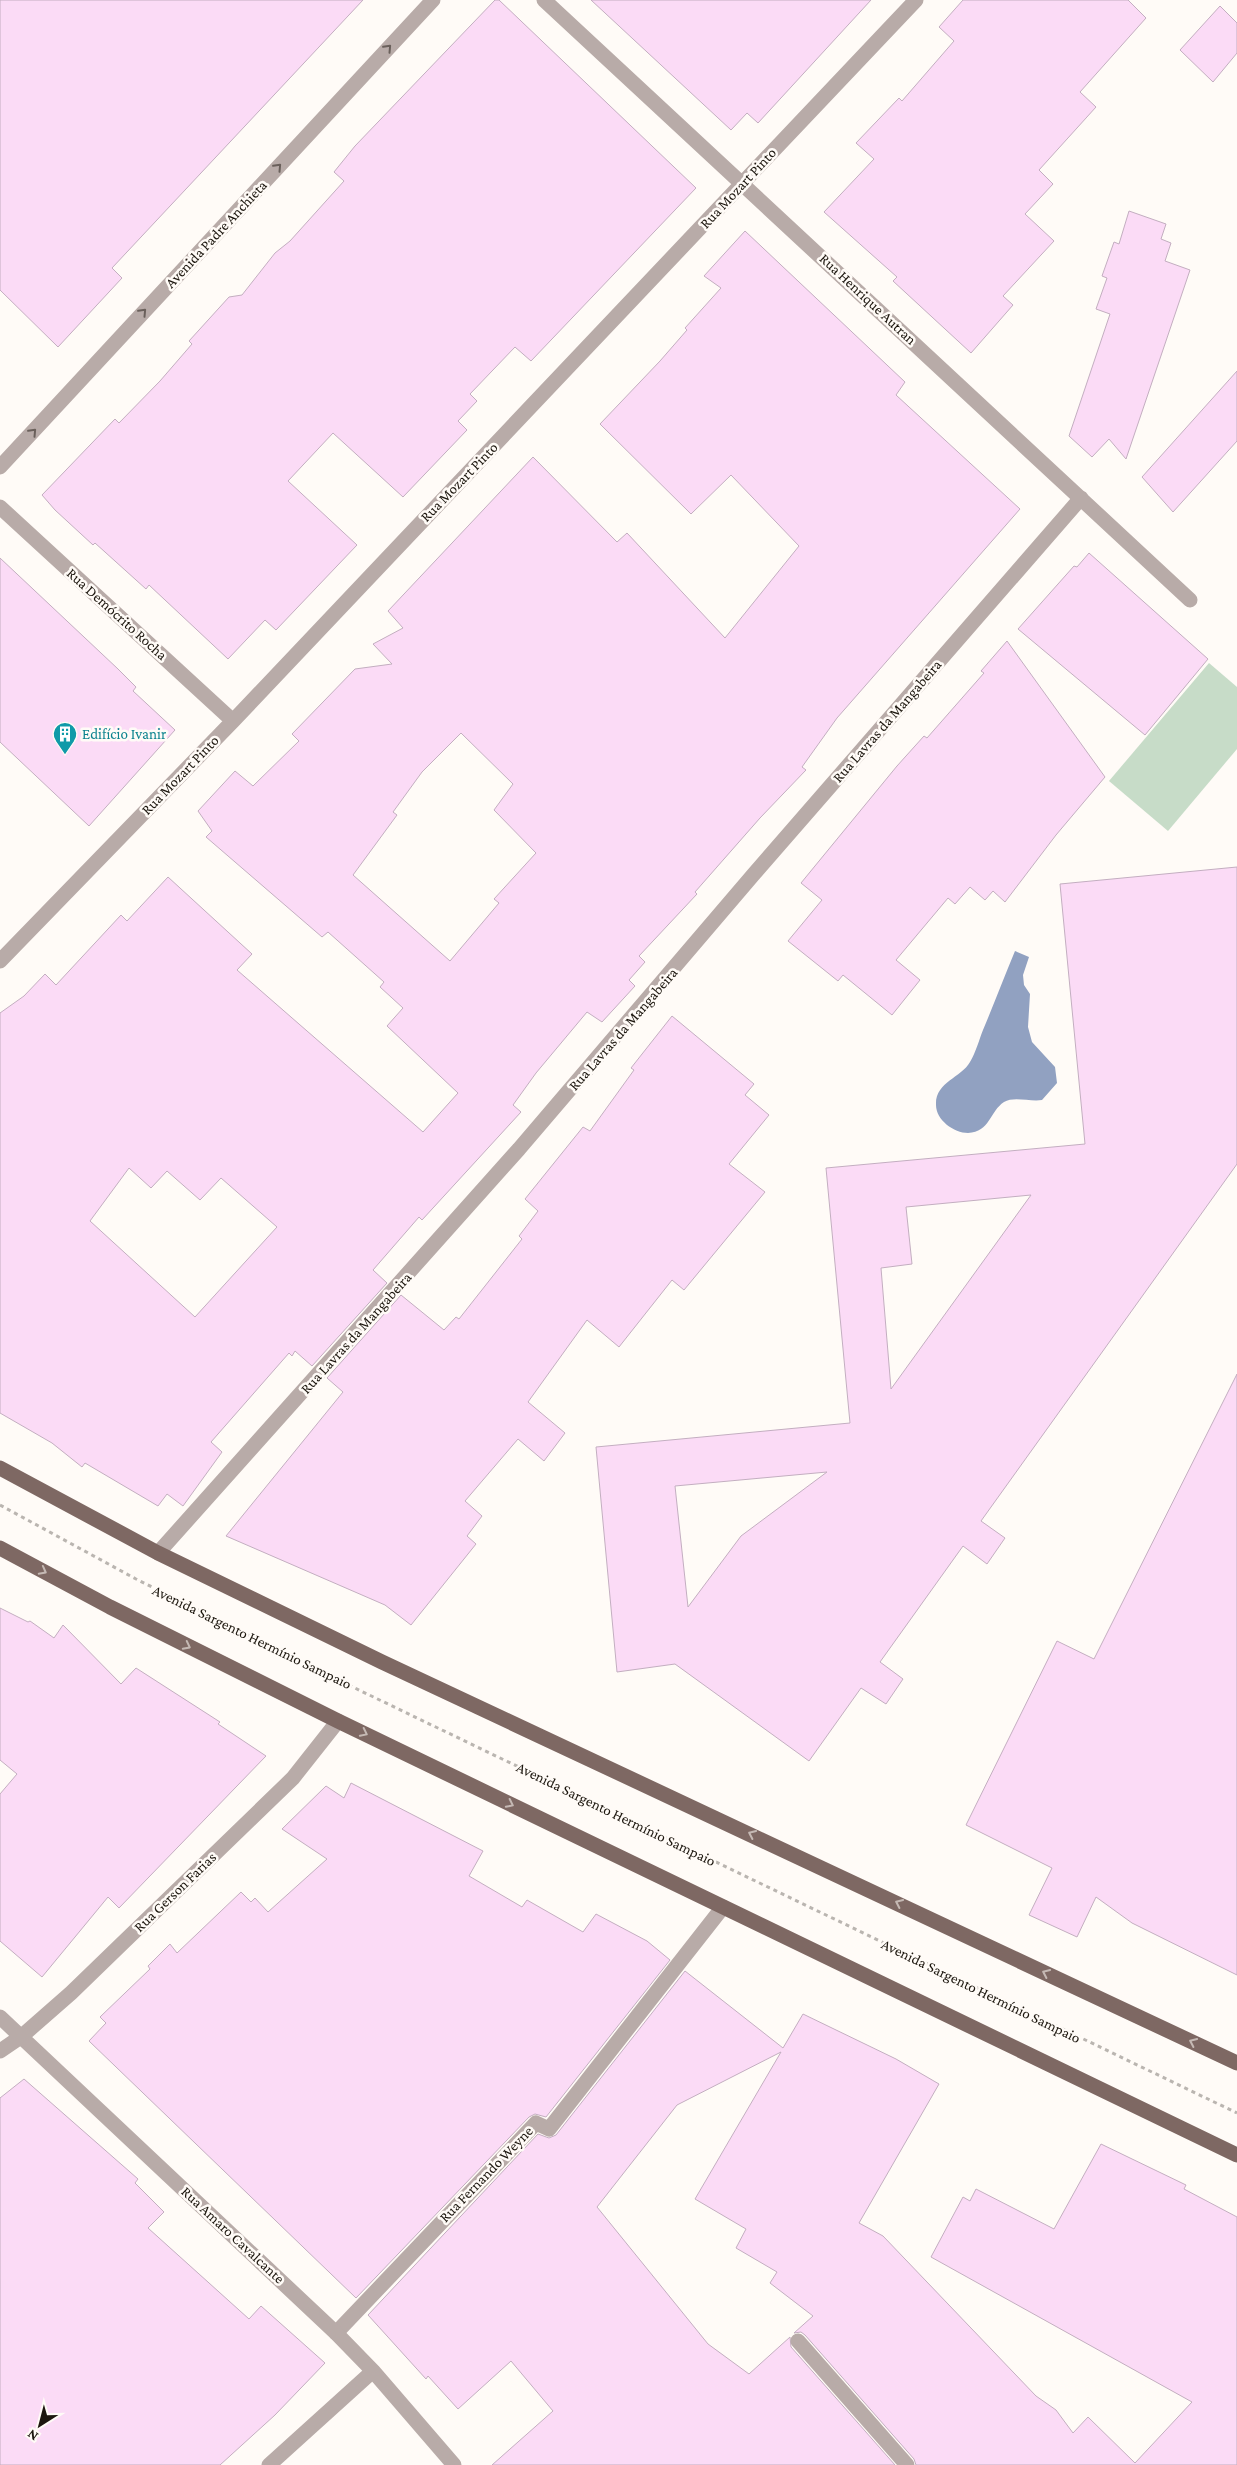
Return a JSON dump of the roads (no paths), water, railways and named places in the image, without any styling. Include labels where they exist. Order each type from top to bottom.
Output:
[{"type":"main road","points":[[0,1468],[158,1554],[374,1658],[1237,2063]]},
{"type":"main road","points":[[0,1548],[110,1607],[338,1721],[1237,2155]]},
{"type":"street","name":"Avenida Padre Anchieta","points":[[0,467],[433,0]]},
{"type":"street","name":"Rua Henrique Autran","points":[[544,0],[1190,600]]},
{"type":"street","name":"Rua Mozart Pinto","points":[[0,961],[233,721],[916,0]]},
{"type":"street","name":"Rua Lavras da Mangabeira","points":[[158,1554],[519,1149],[753,875],[1081,498]]},
{"type":"street","name":"Rua Demócrito Rocha","points":[[0,507],[233,721]]},
{"type":"street","name":"Rua Gerson Farias","points":[[0,2051],[22,2036],[71,1993],[293,1778],[338,1721]]},
{"type":"street","name":"Rua Fernando Weyne","points":[[336,2333],[536,2123],[548,2129],[724,1907]]},
{"type":"street","name":"Rua Amaro Cavalcante","points":[[0,2017],[336,2333],[374,2372],[454,2465]]},
{"type":"street","points":[[798,2341],[906,2465]]},
{"type":"street","points":[[270,2465],[374,2372]]},
{"type":"water","points":[[1015,951],[1029,957],[1023,975],[1024,985],[1030,994],[1028,1027],[1032,1042],[1055,1067],[1057,1083],[1042,1100],[1008,1100],[999,1106],[981,1129],[968,1133],[957,1131],[947,1125],[939,1116],[936,1105],[937,1097],[944,1086],[966,1067],[972,1058]]},
{"type":"place","name":"Edifício Ivanir","points":[[65,755]]}]
